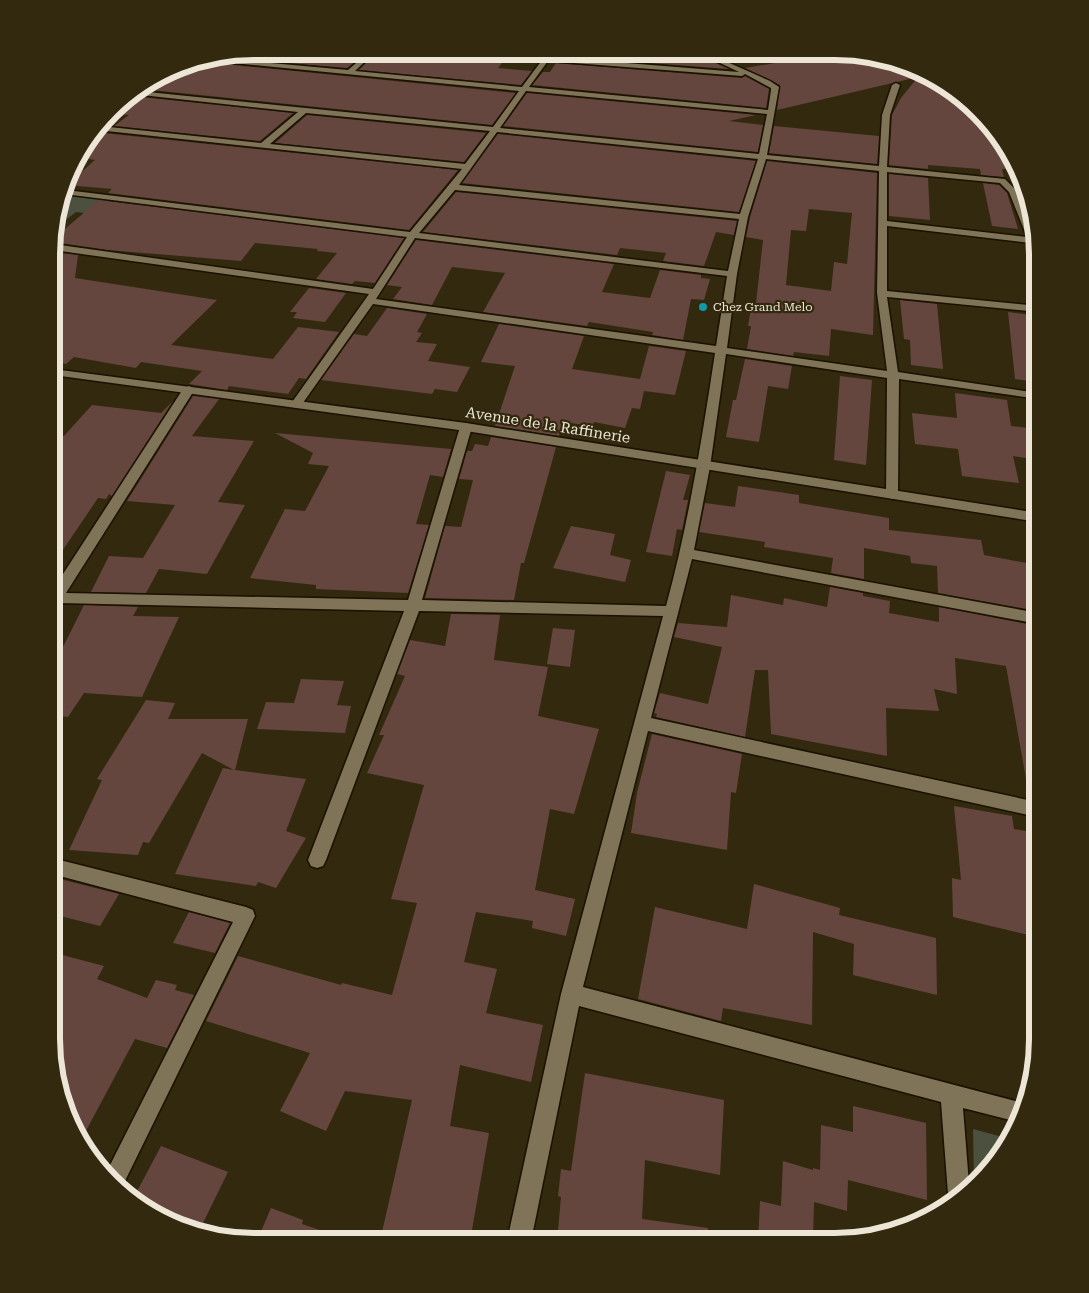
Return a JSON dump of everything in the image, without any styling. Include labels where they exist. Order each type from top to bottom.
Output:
[{"type":"street","points":[[350,72],[363,60]]},
{"type":"street","points":[[296,405],[414,234],[453,187],[545,60]]},
{"type":"street","points":[[599,60],[753,75]]},
{"type":"street","points":[[521,1233],[571,994],[687,553],[704,466],[732,274],[744,217],[763,155],[775,87],[720,60]]},
{"type":"street","points":[[233,61],[770,112]]},
{"type":"street","points":[[892,495],[893,376],[882,293],[884,224],[883,145],[886,115],[896,85]]},
{"type":"street","points":[[145,94],[947,174],[1006,183],[1013,190],[1026,219]]},
{"type":"street","points":[[262,146],[305,110]]},
{"type":"street","points":[[106,129],[468,167]]},
{"type":"street","points":[[453,187],[744,217]]},
{"type":"street","points":[[70,193],[732,274]]},
{"type":"street","points":[[884,224],[1029,243]]},
{"type":"street","points":[[60,248],[720,350],[1029,395]]},
{"type":"street","points":[[882,293],[1029,308]]},
{"type":"street","name":"Avenue de la Raffinerie","points":[[60,373],[466,428],[1029,517]]},
{"type":"street","points":[[60,589],[189,389]]},
{"type":"street","points":[[317,860],[414,604],[466,428]]},
{"type":"street","points":[[687,553],[1029,617]]},
{"type":"street","points":[[60,600],[414,604],[671,611]]},
{"type":"street","points":[[642,723],[1029,808]]},
{"type":"street","points":[[60,868],[246,916],[117,1176]]},
{"type":"street","points":[[571,994],[1015,1111]]},
{"type":"street","points":[[951,1094],[959,1189]]},
{"type":"green space","points":[[69,194],[111,200],[92,214],[76,212],[63,222]]},
{"type":"green space","points":[[973,1129],[1002,1137],[989,1157],[974,1174]]},
{"type":"building","points":[[255,60],[357,60],[347,68]]},
{"type":"building","points":[[369,60],[504,60],[498,68],[532,71],[521,85],[359,70]]},
{"type":"building","points":[[612,60],[709,60],[729,69]]},
{"type":"building","points":[[793,60],[848,60],[897,70],[915,78],[777,110],[780,85],[745,68]]},
{"type":"building","points":[[556,63],[742,78],[745,76],[769,89],[766,108],[532,85],[543,72],[550,72]]},
{"type":"building","points":[[219,64],[516,93],[492,125],[151,90],[192,70]]},
{"type":"building","points":[[917,78],[953,100],[981,126],[996,146],[1009,169],[1002,169],[1004,177],[981,175],[980,169],[928,165],[928,169],[889,165],[892,115],[901,98]]},
{"type":"building","points":[[527,93],[756,115],[729,121],[763,125],[758,152],[503,126]]},
{"type":"building","points":[[140,97],[293,113],[260,141],[114,126],[129,115],[120,114]]},
{"type":"building","points":[[307,115],[486,133],[464,162],[275,143]]},
{"type":"building","points":[[774,126],[879,136],[877,164],[769,153]]},
{"type":"building","points":[[102,134],[458,170],[409,230],[108,193],[112,189],[73,186],[76,177],[95,160],[85,158],[92,148],[98,144],[95,144]]},
{"type":"building","points":[[498,134],[756,161],[739,212],[462,183]]},
{"type":"building","points":[[767,161],[877,173],[873,335],[831,329],[829,356],[794,352],[793,356],[747,349],[751,326],[748,326],[752,302],[756,303],[763,240],[746,237]],"holes":[[[809,209],[852,213],[847,264],[834,262],[831,291],[786,285],[791,230],[806,231]]]},
{"type":"building","points":[[889,174],[928,178],[930,220],[889,216]]},
{"type":"building","points":[[983,183],[999,185],[1007,193],[1018,229],[992,226]]},
{"type":"building","points":[[456,192],[737,221],[734,235],[716,232],[704,266],[663,261],[666,253],[620,248],[617,255],[423,232]]},
{"type":"building","points":[[99,200],[404,238],[375,283],[355,281],[352,284],[316,279],[337,253],[317,251],[318,249],[255,243],[241,261],[108,250],[60,243],[62,232]]},
{"type":"building","points":[[416,240],[614,264],[602,292],[650,298],[660,270],[701,275],[701,278],[710,279],[704,300],[691,299],[683,340],[652,335],[653,332],[589,322],[587,326],[483,312],[505,273],[452,267],[432,305],[393,299],[402,287],[387,285]]},
{"type":"building","points":[[60,253],[78,255],[75,278],[217,300],[171,345],[273,359],[298,327],[339,332],[306,379],[299,378],[288,394],[229,386],[227,390],[189,384],[202,371],[141,362],[136,368],[74,357],[66,364],[60,363]]},
{"type":"building","points":[[309,288],[346,293],[325,322],[293,318],[297,312],[290,312]]},
{"type":"building","points":[[900,300],[937,304],[943,369],[911,365],[910,340],[904,339]]},
{"type":"building","points":[[387,308],[427,314],[417,332],[422,333],[416,342],[437,344],[428,361],[470,367],[457,392],[435,389],[432,394],[321,380],[354,334],[367,336]]},
{"type":"building","points":[[1008,312],[1029,315],[1029,381],[1015,379]]},
{"type":"building","points":[[499,324],[584,336],[572,369],[640,379],[649,346],[686,351],[675,395],[644,391],[640,409],[632,408],[625,428],[594,422],[593,426],[563,422],[559,436],[495,426],[515,366],[481,362]]},
{"type":"building","points":[[745,359],[792,366],[788,389],[768,386],[759,442],[726,437],[733,400],[736,400]]},
{"type":"building","points":[[840,376],[872,380],[866,465],[834,460]]},
{"type":"building","points":[[955,393],[1007,400],[1011,426],[1029,428],[1029,459],[1013,456],[1019,483],[962,476],[958,449],[915,444],[912,413],[957,418]]},
{"type":"building","points":[[193,396],[219,399],[192,436],[254,441],[218,502],[245,505],[207,574],[159,569],[146,593],[91,592],[109,556],[143,558],[175,505],[127,501]]},
{"type":"building","points":[[173,401],[112,496],[109,494],[106,499],[98,498],[60,554],[60,436],[64,436],[92,405],[161,413]]},
{"type":"building","points":[[275,433],[451,449],[443,477],[430,475],[416,524],[429,525],[408,593],[316,589],[316,585],[250,578],[285,509],[305,511],[329,466],[308,464],[313,453]]},
{"type":"building","points":[[491,437],[556,447],[524,563],[521,563],[514,600],[425,598],[445,526],[461,527],[473,480],[459,479],[467,451],[472,451],[475,444],[488,446]]},
{"type":"building","points":[[666,471],[690,475],[683,500],[688,500],[682,530],[677,529],[672,556],[646,552]]},
{"type":"building","points":[[738,486],[799,495],[799,503],[889,518],[889,530],[981,540],[984,555],[1026,563],[1026,567],[1029,568],[1029,609],[938,593],[937,566],[911,563],[910,556],[864,548],[864,579],[831,573],[833,558],[764,547],[765,542],[699,532],[705,503],[735,507]]},
{"type":"building","points":[[571,526],[615,534],[610,555],[631,560],[625,582],[553,568]]},
{"type":"building","points":[[830,587],[863,593],[863,596],[890,601],[889,613],[939,622],[939,607],[1029,624],[1029,779],[1026,779],[1006,666],[955,658],[957,694],[934,689],[939,711],[886,708],[887,756],[771,734],[768,670],[755,670],[745,737],[656,717],[657,714],[654,713],[660,693],[708,704],[722,647],[674,637],[678,623],[727,627],[731,595],[783,605],[784,598],[827,607]]},
{"type":"building","points":[[84,605],[138,607],[133,616],[179,617],[142,697],[84,693],[68,717],[60,716],[60,653]]},
{"type":"building","points":[[451,614],[500,615],[494,660],[548,667],[538,716],[599,729],[574,814],[550,809],[535,890],[575,899],[566,936],[532,928],[533,921],[476,912],[464,962],[497,969],[486,1013],[543,1025],[531,1082],[460,1065],[450,1126],[489,1133],[471,1233],[382,1233],[412,1100],[345,1091],[326,1131],[280,1111],[310,1053],[206,1021],[238,956],[341,985],[342,983],[392,995],[417,903],[391,899],[424,785],[367,773],[384,735],[379,735],[405,676],[397,674],[410,640],[445,646]]},
{"type":"building","points":[[553,628],[575,630],[570,667],[547,664]]},
{"type":"building","points":[[301,679],[344,681],[337,705],[351,706],[345,733],[257,729],[266,702],[294,703]]},
{"type":"building","points":[[146,700],[175,703],[168,719],[248,719],[235,770],[306,779],[286,831],[306,838],[276,888],[258,882],[256,886],[175,874],[223,768],[234,770],[202,753],[149,843],[143,842],[138,855],[69,850],[102,780],[97,779]]},
{"type":"building","points":[[652,734],[742,754],[736,793],[731,792],[727,850],[631,833],[637,793]]},
{"type":"building","points":[[954,806],[1012,816],[1014,829],[1029,832],[1029,935],[953,917],[952,878],[961,880]]},
{"type":"building","points":[[60,879],[119,894],[100,926],[60,916]]},
{"type":"building","points":[[754,884],[840,908],[839,915],[936,938],[937,995],[853,975],[854,944],[813,932],[812,1025],[723,1008],[721,1021],[638,999],[655,907],[747,929]]},
{"type":"building","points":[[189,912],[230,923],[215,953],[173,943]]},
{"type":"building","points":[[60,954],[104,966],[97,979],[147,998],[156,980],[177,985],[175,990],[194,995],[167,1048],[135,1039],[85,1133],[70,1101],[60,1052]]},
{"type":"building","points":[[585,1073],[724,1100],[720,1175],[645,1160],[642,1219],[708,1228],[708,1233],[558,1233],[561,1197],[558,1196],[561,1169],[571,1171]]},
{"type":"building","points":[[853,1106],[926,1123],[927,1200],[848,1180],[847,1211],[814,1202],[813,1233],[758,1233],[760,1201],[781,1206],[783,1161],[813,1170],[813,1168],[820,1170],[821,1125],[853,1132]]},
{"type":"building","points":[[161,1146],[228,1172],[202,1225],[168,1213],[136,1193]]},
{"type":"building","points":[[271,1208],[303,1220],[302,1224],[328,1233],[260,1233]]},
{"type":"place","name":"Chez Grand Melo","points":[[703,307]]}]
